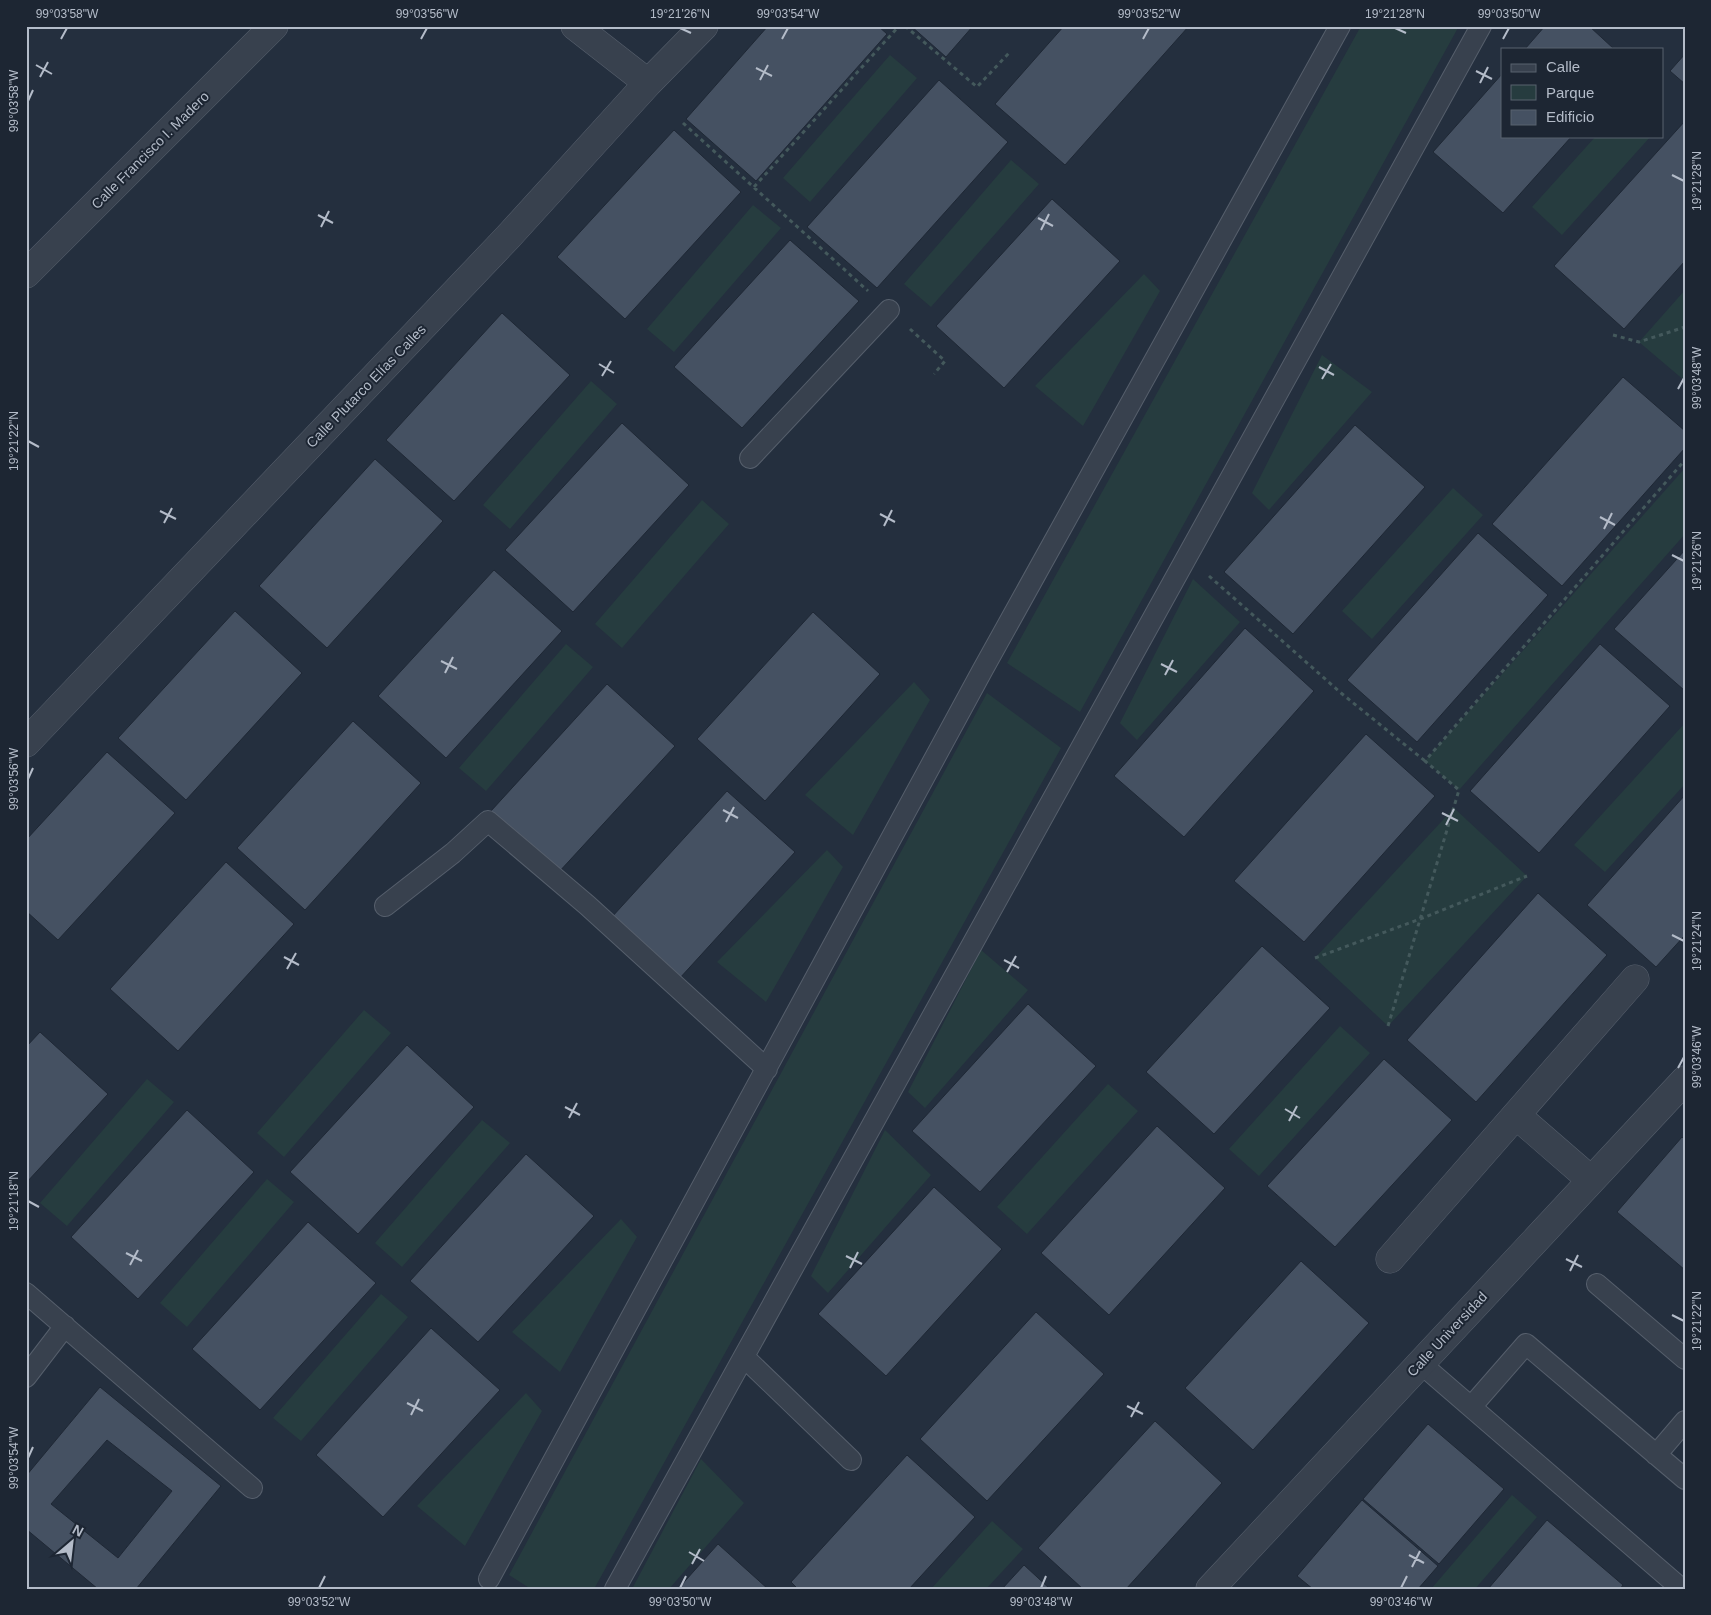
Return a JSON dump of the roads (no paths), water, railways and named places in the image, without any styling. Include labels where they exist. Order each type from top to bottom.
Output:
[{"type":"street","name":"Calle Francisco I. Madero","points":[[26,274],[274,26]]},
{"type":"street","points":[[575,26],[648,83]]},
{"type":"street","name":"Calle Plutarco Elías Calles","points":[[26,743],[508,237],[648,83],[704,26]]},
{"type":"street","points":[[1390,1259],[1635,979]]},
{"type":"street","name":"Calle Universidad","points":[[1210,1589],[1591,1180],[1683,1084]]},
{"type":"street","points":[[1516,1115],[1591,1180]]},
{"type":"lane","points":[[490,1579],[982,672],[1340,26]]},
{"type":"lane","points":[[615,1589],[1482,26]]},
{"type":"lane","points":[[750,458],[888,310]]},
{"type":"lane","points":[[385,906],[453,853],[488,821],[587,905],[767,1068]]},
{"type":"lane","points":[[1597,1284],[1685,1359]]},
{"type":"lane","points":[[26,1292],[252,1488]]},
{"type":"lane","points":[[26,1377],[65,1326]]},
{"type":"lane","points":[[1471,1407],[1526,1344],[1685,1479]]},
{"type":"lane","points":[[744,1357],[851,1460]]},
{"type":"lane","points":[[1420,1363],[1676,1584]]},
{"type":"lane","points":[[1656,1455],[1685,1422]]}]
